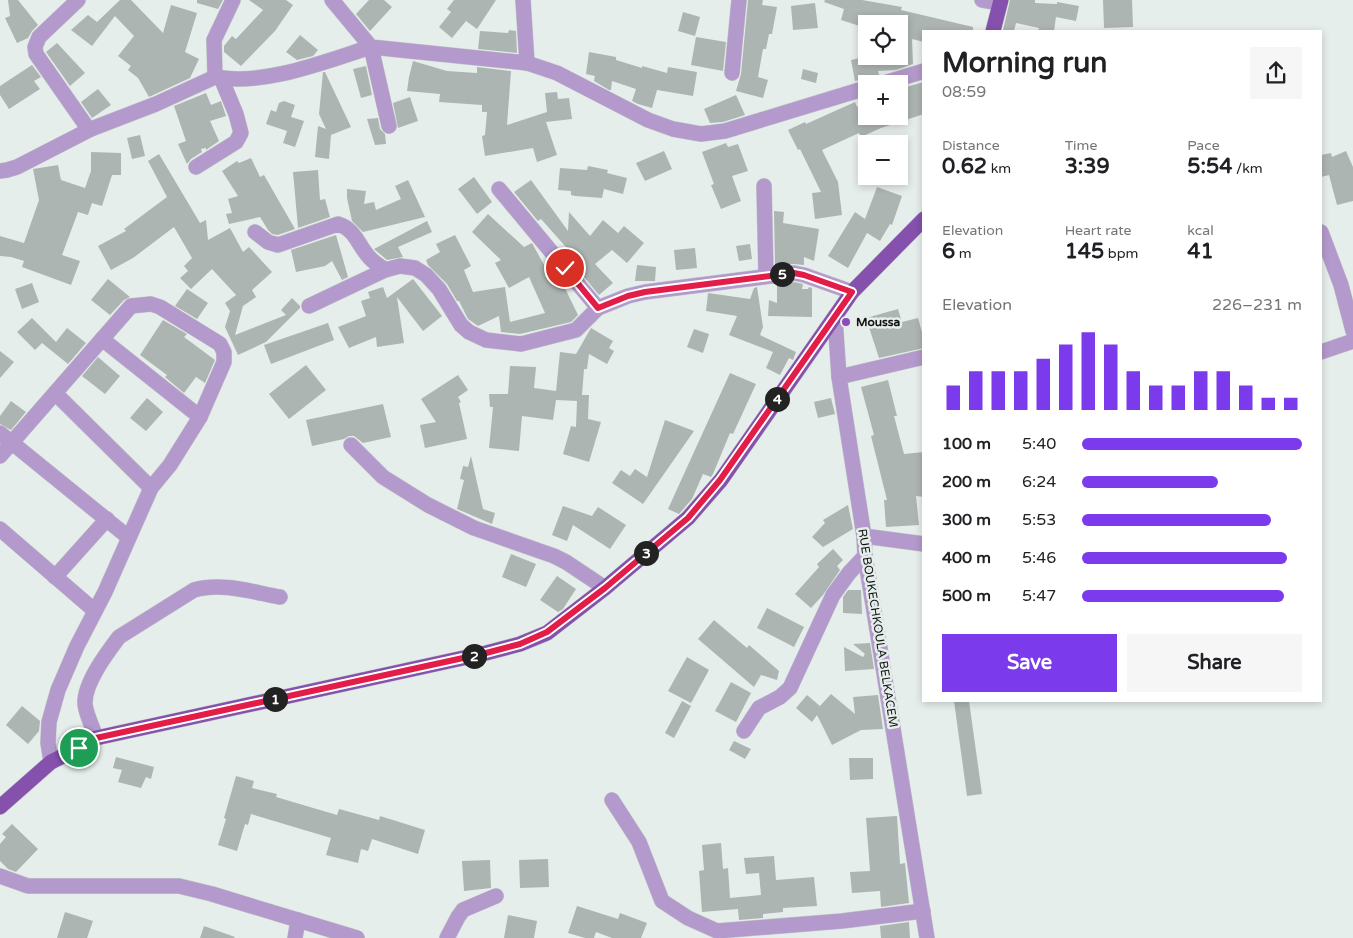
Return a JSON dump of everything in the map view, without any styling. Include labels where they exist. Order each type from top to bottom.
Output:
[{"type":"main road","points":[[993,30],[1001,2]]},
{"type":"main road","points":[[0,807],[52,762],[96,738],[486,653],[520,644],[547,632],[605,588],[688,518],[720,480],[852,292],[922,221]]},
{"type":"street","points":[[78,0],[39,37],[34,47],[36,54],[87,127],[92,129]]},
{"type":"street","points":[[196,167],[236,142],[241,133],[236,114],[218,77],[214,40],[233,0]]},
{"type":"street","points":[[332,0],[371,47],[389,126]]},
{"type":"street","points":[[523,0],[527,63]]},
{"type":"street","points":[[732,73],[739,0]]},
{"type":"street","points":[[982,0],[1001,2]]},
{"type":"street","points":[[0,170],[17,167],[92,129],[218,77],[237,79],[291,72],[371,47],[527,63],[557,73],[648,120],[673,129],[701,134],[725,131],[858,90]]},
{"type":"street","points":[[908,76],[922,73]]},
{"type":"street","points":[[764,186],[766,276]]},
{"type":"street","points":[[499,189],[598,308]]},
{"type":"street","points":[[255,232],[268,242],[278,245],[338,224],[347,226],[370,258],[385,270]]},
{"type":"street","points":[[1322,235],[1341,285],[1353,331]]},
{"type":"street","points":[[310,306],[385,270],[400,266],[415,268],[426,275],[439,289],[461,324],[469,332],[486,340],[521,344],[576,330],[598,308],[628,296],[645,292],[794,273],[852,292]]},
{"type":"street","points":[[0,456],[131,306],[151,304],[160,306],[220,344],[224,352],[224,362],[200,418],[170,465],[151,488],[58,690],[49,722],[48,743],[52,762]]},
{"type":"street","name":"RUE BOUKECHKOULA BELKACEM","points":[[835,318],[839,377],[864,536],[865,556],[927,938]]},
{"type":"street","points":[[102,339],[200,418]]},
{"type":"street","points":[[1322,352],[1353,341]]},
{"type":"street","points":[[839,377],[922,357]]},
{"type":"street","points":[[56,394],[151,488]]},
{"type":"street","points":[[0,433],[128,538]]},
{"type":"street","points":[[351,445],[383,477],[428,505],[474,528],[554,556],[605,588]]},
{"type":"street","points":[[55,577],[107,519]]},
{"type":"street","points":[[0,529],[95,611]]},
{"type":"street","points":[[864,536],[922,544]]},
{"type":"street","points":[[744,731],[759,708],[780,697],[790,688],[833,595],[849,573],[865,556]]},
{"type":"street","points":[[96,738],[85,704],[87,689],[110,649],[120,637],[194,590],[208,586],[226,587],[280,597]]},
{"type":"street","points":[[612,800],[638,842],[662,901],[688,918],[710,929],[717,931],[842,921],[923,911]]},
{"type":"street","points":[[0,876],[28,886],[158,884],[180,886],[357,938]]},
{"type":"street","points":[[447,938],[463,910],[496,896]]},
{"type":"street","points":[[295,938],[298,920]]},
{"type":"building","points":[[8,0],[18,0],[38,25],[28,38],[17,43],[5,18],[10,16]]},
{"type":"building","points":[[120,0],[131,0],[163,33],[171,5],[197,13],[185,52],[199,59],[190,78],[149,97],[138,78],[128,70],[131,66],[118,56],[134,36],[115,16],[92,46],[71,30],[88,15],[97,22]]},
{"type":"building","points":[[197,0],[223,0],[218,9],[197,3]]},
{"type":"building","points":[[249,0],[286,0],[293,5],[275,31],[241,66],[224,52],[224,46],[232,36],[236,39],[263,10]]},
{"type":"building","points":[[369,0],[384,0],[392,7],[370,31],[356,14]]},
{"type":"building","points":[[454,0],[496,0],[477,29],[466,21],[452,38],[439,27],[451,12],[447,9]]},
{"type":"building","points":[[748,0],[763,0],[762,5],[777,7],[772,34],[769,34],[766,49],[763,49],[758,77],[768,80],[763,98],[736,91],[741,74]]},
{"type":"building","points":[[825,0],[862,0],[902,7],[901,10],[973,27],[973,30],[922,30],[922,42],[912,39],[913,64],[896,70],[878,71],[879,75],[858,75],[858,80],[855,81],[851,60],[858,58],[858,65],[908,65],[908,15],[858,15],[858,25],[841,20],[844,9],[824,2]]},
{"type":"building","points":[[1010,0],[1035,0],[1035,3],[1057,4],[1057,2],[1079,6],[1076,21],[1056,17],[1054,30],[1038,30],[1039,28],[1016,23],[1014,30],[1003,30]]},
{"type":"building","points":[[1103,0],[1132,0],[1133,27],[1104,28]]},
{"type":"building","points":[[815,3],[818,28],[793,30],[791,6]]},
{"type":"building","points":[[683,12],[700,17],[695,36],[678,31]]},
{"type":"building","points":[[509,30],[516,31],[517,53],[478,49],[480,31],[508,33]]},
{"type":"building","points":[[300,35],[318,50],[313,56],[297,60],[286,52]]},
{"type":"building","points":[[696,37],[726,42],[723,71],[691,65]]},
{"type":"building","points":[[57,43],[85,73],[70,86],[46,52]]},
{"type":"building","points":[[589,52],[616,57],[616,60],[667,73],[668,67],[697,72],[693,96],[657,90],[652,108],[638,104],[632,101],[636,89],[612,81],[611,90],[609,90],[594,81],[595,76],[586,74]]},
{"type":"building","points":[[413,61],[447,71],[477,73],[477,67],[511,71],[507,125],[547,112],[545,93],[557,92],[558,99],[569,98],[572,119],[546,122],[557,155],[537,162],[533,148],[485,156],[482,136],[485,135],[487,112],[482,112],[482,105],[439,102],[440,94],[407,91]]},
{"type":"building","points":[[32,65],[41,77],[34,81],[40,89],[9,109],[0,95],[0,86]]},
{"type":"building","points":[[366,66],[372,95],[361,98],[353,69]]},
{"type":"building","points":[[803,69],[818,73],[816,83],[801,79]]},
{"type":"building","points":[[323,72],[325,72],[351,127],[331,135],[329,159],[315,157],[318,126],[326,129],[319,114]]},
{"type":"building","points":[[922,83],[922,115],[908,119],[908,86]]},
{"type":"building","points":[[98,89],[111,105],[92,118],[81,102]]},
{"type":"building","points":[[206,93],[211,105],[221,101],[226,116],[210,121],[219,141],[206,150],[206,148],[201,149],[202,152],[187,164],[178,144],[186,141],[174,106]]},
{"type":"building","points":[[736,95],[745,115],[723,122],[710,123],[704,109]]},
{"type":"building","points":[[410,97],[418,121],[398,128],[393,103]]},
{"type":"building","points":[[284,101],[295,105],[291,117],[304,121],[295,147],[283,143],[287,131],[266,124],[271,110],[276,112],[279,103]]},
{"type":"building","points":[[855,102],[858,125],[890,125],[865,135],[860,135],[859,133],[822,150],[838,182],[842,215],[815,219],[812,193],[821,192],[800,149],[798,150],[788,130]]},
{"type":"building","points":[[378,118],[380,129],[385,134],[386,144],[375,145],[367,119]]},
{"type":"building","points":[[140,135],[145,156],[132,159],[127,138]]},
{"type":"building","points":[[726,143],[728,147],[738,144],[748,171],[732,176],[741,201],[721,209],[711,185],[714,184],[702,152]]},
{"type":"building","points":[[664,151],[672,169],[645,181],[636,163]]},
{"type":"building","points":[[1346,151],[1353,167],[1353,201],[1337,205],[1329,175],[1322,177],[1322,155],[1331,153],[1332,157]]},
{"type":"building","points":[[91,152],[121,153],[121,175],[112,175],[102,206],[92,203],[88,215],[78,212],[62,255],[80,261],[71,285],[22,267],[24,261],[0,256],[0,236],[24,243],[39,200],[33,169],[58,165],[61,180],[85,188],[91,171]]},
{"type":"building","points":[[159,154],[200,223],[206,220],[208,240],[230,228],[243,252],[249,247],[272,272],[252,290],[256,297],[243,306],[235,335],[286,315],[281,310],[292,298],[300,306],[266,342],[238,355],[225,327],[230,311],[225,303],[236,295],[212,269],[191,289],[180,278],[188,271],[184,266],[192,258],[174,227],[133,258],[111,270],[98,246],[126,231],[124,229],[167,197],[148,161]]},
{"type":"building","points":[[251,158],[260,177],[264,175],[295,229],[278,235],[272,234],[260,217],[229,224],[226,214],[232,213],[228,199],[238,196],[222,171],[237,161],[239,163]]},
{"type":"building","points":[[588,166],[608,170],[607,173],[627,178],[623,194],[604,189],[602,198],[575,196],[571,195],[571,191],[558,190],[560,168],[587,170]]},
{"type":"building","points":[[318,170],[320,200],[325,199],[330,217],[298,228],[293,172]]},
{"type":"building","points":[[474,177],[492,202],[477,214],[458,189]]},
{"type":"building","points":[[408,180],[425,217],[363,232],[352,221],[347,189],[366,191],[364,204],[374,202],[376,210],[401,199],[395,186]]},
{"type":"building","points":[[531,180],[568,231],[569,212],[590,236],[603,220],[618,233],[624,226],[644,243],[627,263],[612,250],[595,264],[613,283],[599,295],[570,260],[574,256],[541,219],[538,221],[514,192]]},
{"type":"building","points":[[877,187],[902,196],[892,225],[890,224],[880,241],[867,233],[848,268],[828,256],[855,212],[865,219]]},
{"type":"building","points":[[774,211],[784,212],[783,223],[819,229],[814,261],[804,257],[804,265],[775,266]]},
{"type":"building","points":[[488,214],[524,247],[532,243],[555,285],[562,282],[578,315],[571,322],[520,334],[501,332],[499,316],[478,326],[468,319],[459,301],[457,301],[447,284],[428,265],[426,260],[440,252],[436,244],[455,235],[471,266],[464,270],[473,292],[505,287],[510,322],[545,313],[529,277],[509,288],[495,263],[501,260],[472,232]]},
{"type":"building","points":[[427,221],[432,232],[398,247],[403,257],[387,260],[374,249]]},
{"type":"building","points":[[336,235],[348,277],[342,280],[332,261],[325,266],[296,272],[291,250]]},
{"type":"building","points":[[750,244],[752,259],[739,261],[736,246]]},
{"type":"building","points":[[695,248],[697,268],[676,270],[674,250]]},
{"type":"building","points":[[637,265],[656,267],[655,281],[635,281]]},
{"type":"building","points":[[108,279],[130,297],[124,300],[110,315],[91,300]]},
{"type":"building","points":[[413,279],[442,316],[423,331],[397,297],[404,343],[377,347],[376,337],[349,348],[338,327],[366,316],[361,301],[370,298],[368,292],[383,287],[387,298]]},
{"type":"building","points":[[794,282],[803,284],[802,289],[812,288],[812,317],[768,316],[769,300],[777,303],[777,285]]},
{"type":"building","points":[[32,283],[39,302],[22,309],[15,289]]},
{"type":"building","points":[[757,287],[763,327],[760,335],[796,352],[793,360],[789,358],[780,375],[766,368],[773,352],[729,335],[737,316],[706,311],[708,293],[750,299],[754,288]]},
{"type":"building","points":[[187,289],[208,303],[197,319],[175,306]]},
{"type":"building","points":[[898,309],[902,322],[918,318],[922,332],[922,348],[879,358],[866,318]]},
{"type":"building","points":[[32,318],[56,342],[67,328],[86,343],[68,364],[42,343],[35,350],[17,332]]},
{"type":"building","points":[[163,320],[187,334],[184,337],[215,360],[205,383],[196,377],[184,393],[165,377],[167,375],[140,355]]},
{"type":"building","points":[[328,323],[334,340],[271,364],[264,345]]},
{"type":"building","points":[[591,328],[613,341],[609,348],[614,351],[607,364],[589,354],[587,369],[584,369],[582,395],[589,395],[588,419],[601,422],[589,462],[563,454],[571,426],[576,427],[577,401],[556,400],[553,420],[522,416],[519,451],[489,448],[493,407],[490,407],[489,394],[508,394],[510,366],[536,367],[534,388],[556,391],[560,352],[576,354]]},
{"type":"building","points":[[694,329],[709,334],[703,353],[687,347]]},
{"type":"building","points":[[0,351],[14,362],[0,378]]},
{"type":"building","points":[[98,357],[120,376],[105,394],[82,376]]},
{"type":"building","points":[[306,365],[326,390],[289,419],[269,394]]},
{"type":"building","points":[[730,373],[756,384],[733,434],[730,433],[713,474],[711,477],[703,474],[692,499],[679,514],[668,509]]},
{"type":"building","points":[[458,375],[468,390],[458,397],[461,402],[459,403],[467,439],[425,448],[420,425],[436,422],[421,399]]},
{"type":"building","points":[[888,380],[897,416],[894,416],[904,454],[922,452],[922,497],[916,496],[919,525],[886,527],[884,500],[887,500],[871,436],[874,435],[861,387]]},
{"type":"building","points":[[147,398],[163,412],[146,431],[130,418]]},
{"type":"building","points":[[831,398],[835,414],[818,418],[814,402]]},
{"type":"building","points":[[11,401],[26,412],[11,430],[0,424],[0,416]]},
{"type":"building","points":[[383,404],[391,437],[363,443],[354,436],[349,436],[344,439],[312,446],[306,420]]},
{"type":"building","points":[[665,420],[694,431],[643,504],[612,483],[621,470],[630,476],[635,469],[647,477]]},
{"type":"building","points":[[471,456],[483,509],[495,513],[492,524],[457,509],[464,480],[460,479],[463,466],[468,467]]},
{"type":"building","points":[[848,505],[853,529],[823,547],[812,537],[825,523],[823,520]]},
{"type":"building","points":[[563,506],[592,516],[598,507],[626,525],[610,549],[573,525],[567,541],[552,535]]},
{"type":"building","points":[[833,549],[843,560],[837,566],[840,570],[823,595],[811,608],[795,594],[819,567],[817,564]]},
{"type":"building","points":[[511,554],[536,564],[526,587],[502,577]]},
{"type":"building","points":[[557,576],[576,589],[563,609],[558,612],[540,600]]},
{"type":"building","points":[[848,590],[861,590],[862,614],[843,613],[843,597]]},
{"type":"building","points":[[767,608],[804,627],[794,647],[757,628]]},
{"type":"building","points":[[714,620],[747,648],[749,645],[779,671],[777,680],[761,675],[754,687],[698,639]]},
{"type":"building","points":[[870,643],[874,669],[845,671],[844,647],[863,657],[865,654],[853,644]]},
{"type":"building","points":[[687,657],[709,670],[691,703],[668,691]]},
{"type":"building","points":[[731,682],[751,693],[736,722],[715,711]]},
{"type":"building","points":[[831,694],[855,714],[853,697],[878,695],[883,729],[861,730],[832,745],[817,715],[812,722],[796,708],[807,695],[820,706]]},
{"type":"building","points":[[682,701],[691,706],[674,738],[665,733]]},
{"type":"building","points":[[954,702],[969,702],[982,794],[967,796]]},
{"type":"building","points":[[22,706],[40,721],[39,731],[28,744],[6,725]]},
{"type":"building","points":[[734,741],[751,749],[745,759],[729,750]]},
{"type":"building","points":[[116,757],[154,767],[151,779],[146,777],[141,788],[118,782],[122,770],[113,768]]},
{"type":"building","points":[[849,758],[873,758],[873,779],[850,780]]},
{"type":"building","points":[[236,776],[254,781],[252,788],[277,794],[276,797],[337,815],[339,809],[379,820],[380,816],[425,830],[418,854],[372,839],[368,851],[361,849],[358,863],[326,855],[331,838],[251,814],[248,825],[245,824],[237,851],[218,845]]},
{"type":"building","points":[[897,816],[900,864],[905,863],[909,903],[881,907],[880,891],[852,893],[850,872],[870,871],[866,818]]},
{"type":"building","points":[[12,824],[38,849],[16,872],[8,869],[0,861],[0,844],[6,837],[2,834]]},
{"type":"building","points":[[721,843],[723,869],[728,868],[730,898],[761,895],[759,873],[746,874],[744,858],[774,856],[776,880],[814,877],[817,906],[783,908],[783,912],[763,914],[763,918],[739,920],[738,909],[702,912],[699,871],[704,870],[702,845]]},
{"type":"building","points":[[548,859],[549,887],[520,888],[519,860]]},
{"type":"building","points":[[490,860],[491,888],[464,891],[462,861]]},
{"type":"building","points":[[577,906],[618,919],[620,913],[647,923],[641,938],[612,938],[596,932],[594,938],[585,938],[568,933]]},
{"type":"building","points":[[65,912],[93,921],[87,938],[57,938]]},
{"type":"building","points":[[508,915],[537,921],[534,938],[504,938]]},
{"type":"building","points":[[909,922],[910,938],[881,938],[880,926]]},
{"type":"building","points":[[204,926],[235,937],[200,938]]},
{"type":"place","name":"Moussa","points":[[846,322]]},
{"type":"route","points":[[79,748],[96,738],[486,653],[520,644],[547,632],[605,588],[688,518],[720,480],[852,292],[794,273],[645,292],[628,296],[598,308],[565,268]]}]
